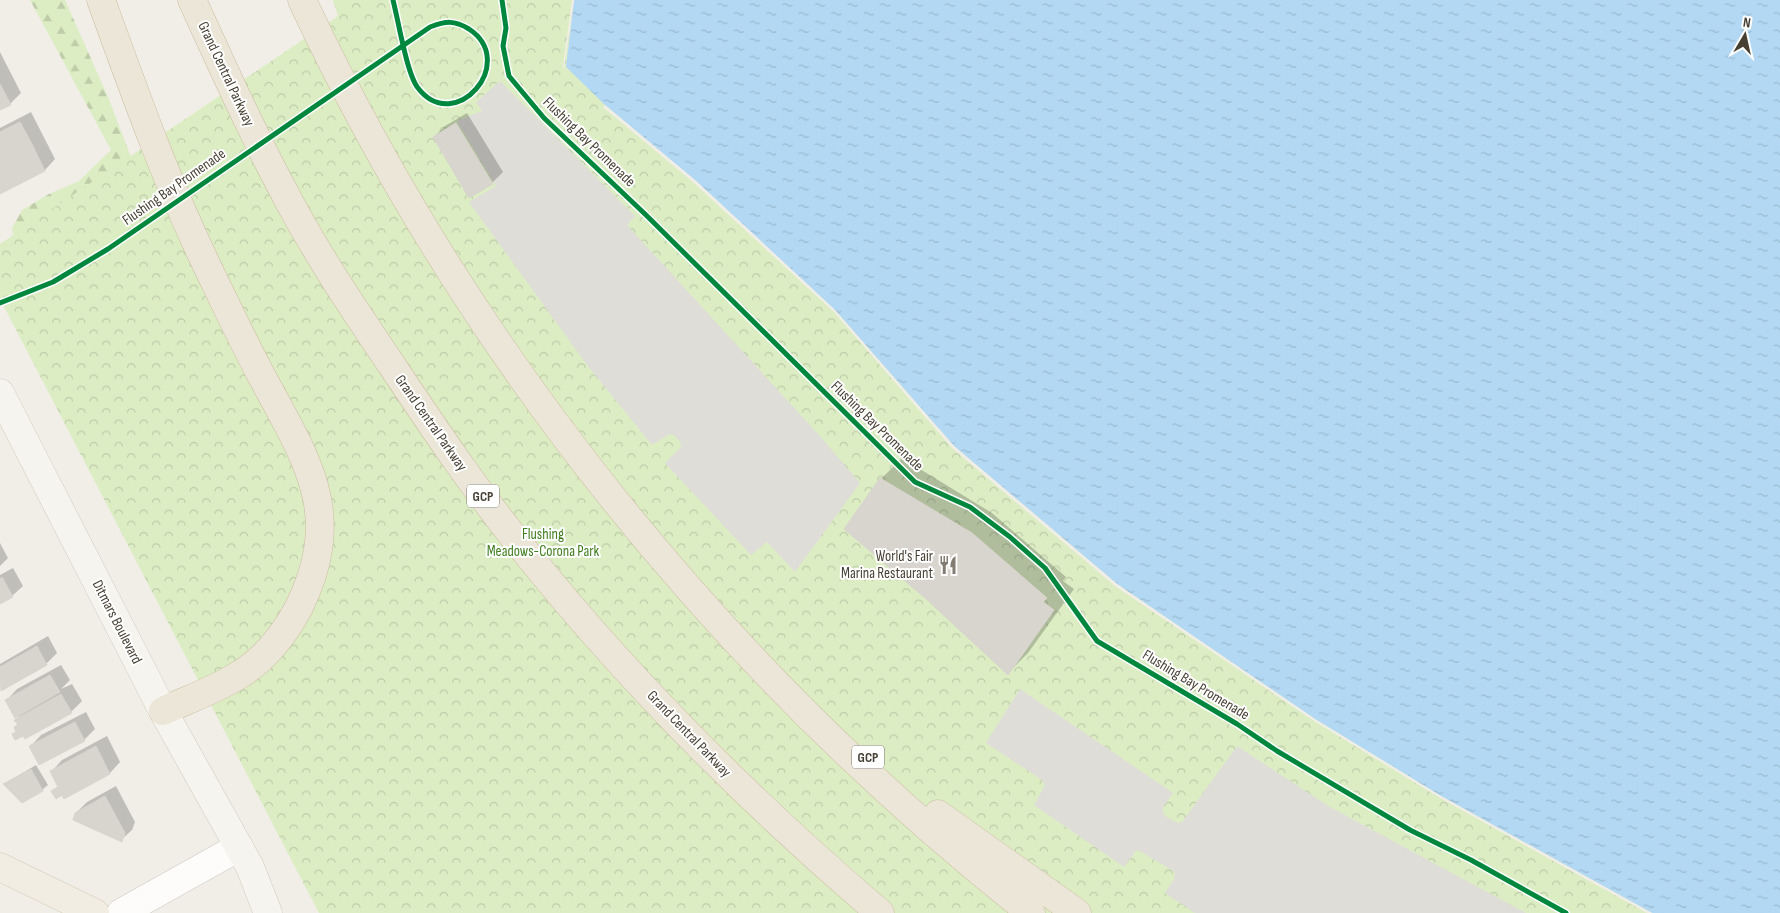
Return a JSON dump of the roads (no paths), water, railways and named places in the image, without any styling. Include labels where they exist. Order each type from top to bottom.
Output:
[{"type":"highway","points":[[101,0],[168,179],[258,371],[311,472],[320,518],[319,546],[314,570],[295,614],[280,637],[262,658],[243,673],[163,711]]},
{"type":"highway","name":"Grand Central Parkway","points":[[192,0],[258,141],[309,236],[364,326],[486,500],[553,586],[665,711],[772,816],[880,913]]},
{"type":"highway","name":"GCP","points":[[302,0],[349,96],[400,190],[460,287],[577,453],[679,576],[780,686],[929,828],[1030,913]]},
{"type":"highway","name":"GCP","points":[[679,576],[796,692],[886,772],[983,848],[1077,913]]},
{"type":"main road","points":[[0,867],[95,913]]},
{"type":"street","name":"Ditmars Boulevard","points":[[0,393],[163,711],[239,847],[257,882],[268,913]]},
{"type":"street","points":[[121,913],[239,847]]},
{"type":"water","points":[[574,0],[1780,0],[1780,913],[1652,913],[1441,796],[1315,719],[1117,584],[954,446],[835,310],[696,181],[605,105],[566,67]]},
{"type":"place","name":"World's Fair Marina Restaurant","points":[[948,565]]},
{"type":"park label","name":"Flushing Meadows-Corona Park","points":[[543,542]]}]
